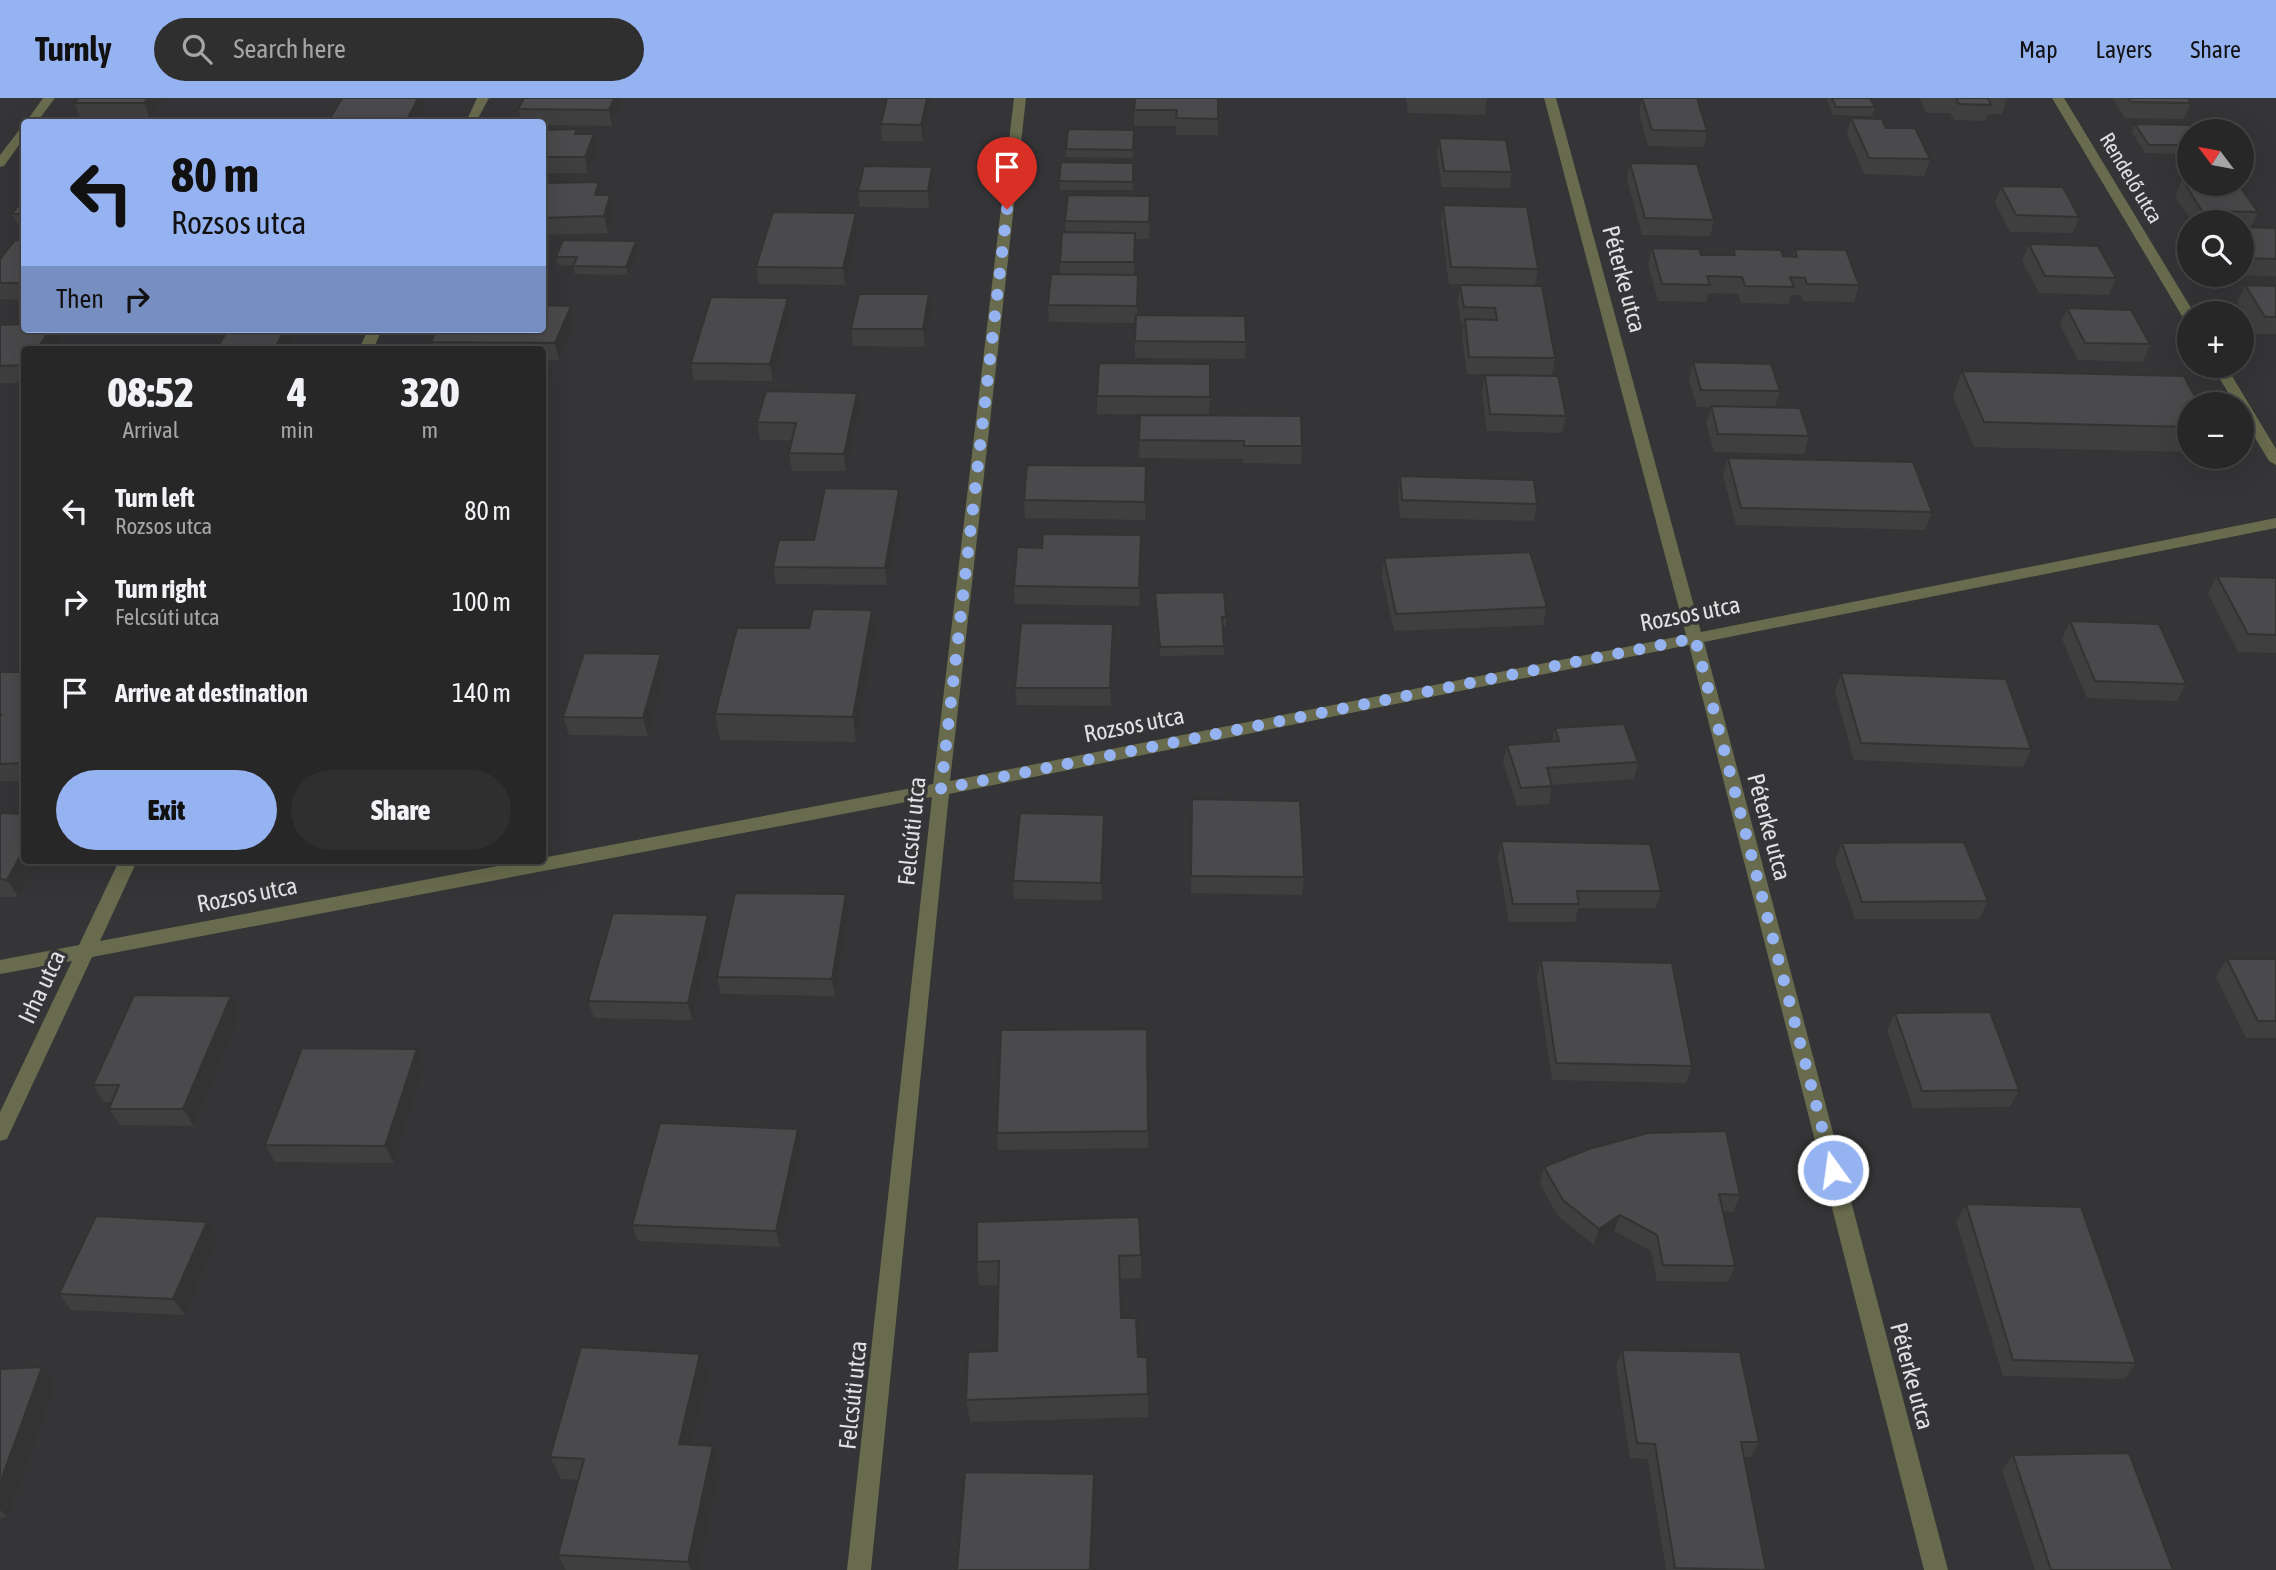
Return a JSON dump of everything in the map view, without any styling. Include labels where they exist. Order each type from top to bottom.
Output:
[{"type":"street","points":[[33,119],[49,98]]},
{"type":"street","points":[[472,119],[483,98]]},
{"type":"street","name":"Felcsúti utca","points":[[859,1570],[941,789],[1020,98]]},
{"type":"street","name":"Péterke utca","points":[[1550,98],[1695,638],[1936,1570]]},
{"type":"street","name":"Rendelő utca","points":[[2058,98],[2180,301]]},
{"type":"street","points":[[0,163],[21,135]]},
{"type":"street","points":[[2226,378],[2276,461]]},
{"type":"street","name":"Rozsos utca","points":[[546,864],[941,789],[2276,523]]},
{"type":"street","name":"Irha utca","points":[[0,1133],[127,864]]},
{"type":"street","name":"Rozsos utca","points":[[0,967],[545,864]]},
{"type":"building","points":[[79,98],[148,98],[144,103],[75,103]]},
{"type":"building","points":[[342,98],[418,98],[408,119],[330,119]]},
{"type":"building","points":[[524,98],[614,98],[609,110],[518,109]]},
{"type":"building","points":[[887,98],[927,98],[921,125],[881,124]]},
{"type":"building","points":[[1135,98],[1218,98],[1218,119],[1176,118],[1177,110],[1134,110]]},
{"type":"building","points":[[1642,98],[1697,98],[1707,131],[1652,130]]},
{"type":"building","points":[[1832,98],[1870,98],[1875,107],[1836,107]]},
{"type":"building","points":[[1956,98],[1988,98],[1991,105],[1959,104]]},
{"type":"building","points":[[2128,98],[2187,98],[2191,103],[2131,102]]},
{"type":"building","points":[[1851,118],[1882,119],[1886,128],[1915,128],[1930,159],[1869,158]]},
{"type":"building","points":[[2135,124],[2177,125],[2177,145],[2149,145]]},
{"type":"building","points":[[577,129],[575,134],[594,134],[585,157],[546,157],[546,130]]},
{"type":"building","points":[[1068,129],[1134,130],[1133,150],[1066,149]]},
{"type":"building","points":[[1439,138],[1506,140],[1512,172],[1444,171]]},
{"type":"building","points":[[1061,162],[1133,163],[1133,182],[1059,181]]},
{"type":"building","points":[[1630,163],[1697,164],[1714,220],[1645,218]]},
{"type":"building","points":[[864,166],[932,167],[928,191],[858,191]]},
{"type":"building","points":[[599,182],[595,195],[610,195],[604,216],[546,218],[546,183]]},
{"type":"building","points":[[2001,186],[2063,187],[2079,217],[2016,215]]},
{"type":"building","points":[[1068,195],[1150,196],[1149,222],[1065,221]]},
{"type":"building","points":[[2193,196],[2247,196],[2258,212],[2254,210],[2201,210]]},
{"type":"building","points":[[21,201],[21,214],[12,214]]},
{"type":"building","points":[[1443,205],[1527,207],[1538,269],[1451,267]]},
{"type":"building","points":[[773,212],[856,213],[843,268],[756,267]]},
{"type":"building","points":[[2254,227],[2276,228],[2276,259],[2254,258]]},
{"type":"building","points":[[1062,232],[1135,233],[1134,262],[1060,262]]},
{"type":"building","points":[[15,240],[21,241],[21,283],[0,283],[0,259]]},
{"type":"building","points":[[563,240],[636,241],[626,267],[573,266],[577,257],[556,257]]},
{"type":"building","points":[[2029,244],[2098,246],[2116,278],[2045,276]]},
{"type":"building","points":[[1652,248],[1699,249],[1701,255],[1735,255],[1733,249],[1781,250],[1783,256],[1797,257],[1795,249],[1846,250],[1859,285],[1807,284],[1805,278],[1790,277],[1794,287],[1745,286],[1742,277],[1707,276],[1710,285],[1662,284]]},
{"type":"building","points":[[1051,274],[1138,275],[1137,306],[1048,305]]},
{"type":"building","points":[[1460,285],[1542,286],[1555,358],[1469,357],[1465,319],[1497,320],[1495,308],[1464,307]]},
{"type":"building","points":[[2276,286],[2276,317],[2265,317],[2246,287]]},
{"type":"building","points":[[859,294],[929,294],[923,329],[851,329]]},
{"type":"building","points":[[711,297],[788,298],[770,364],[691,363]]},
{"type":"building","points":[[546,305],[571,306],[555,343],[431,342],[435,333],[546,333]]},
{"type":"building","points":[[2067,308],[2131,310],[2150,344],[2085,343]]},
{"type":"building","points":[[1136,315],[1245,316],[1246,342],[1135,341]]},
{"type":"building","points":[[21,324],[21,333],[48,333],[39,346],[21,346],[21,365],[0,366],[0,325]]},
{"type":"building","points":[[226,333],[283,333],[276,346],[218,346]]},
{"type":"building","points":[[1693,362],[1771,364],[1780,391],[1701,390]]},
{"type":"building","points":[[1099,363],[1210,364],[1210,397],[1097,396]]},
{"type":"building","points":[[1962,371],[2177,376],[2185,378],[2193,392],[2177,392],[2177,427],[1984,422]]},
{"type":"building","points":[[1485,375],[1558,376],[1566,416],[1490,414]]},
{"type":"building","points":[[766,391],[857,393],[844,454],[789,453],[796,423],[757,422]]},
{"type":"building","points":[[1711,406],[1800,408],[1809,436],[1718,434]]},
{"type":"building","points":[[1140,415],[1301,416],[1302,446],[1244,446],[1244,441],[1139,440]]},
{"type":"building","points":[[1728,458],[1913,462],[1932,512],[1741,508]]},
{"type":"building","points":[[1027,465],[1146,466],[1145,502],[1024,500]]},
{"type":"building","points":[[1400,476],[1534,480],[1537,504],[1402,500]]},
{"type":"building","points":[[825,488],[899,489],[885,568],[773,567],[779,540],[814,540]]},
{"type":"building","points":[[1043,534],[1141,535],[1139,588],[1014,586],[1017,547],[1042,548]]},
{"type":"building","points":[[1530,552],[1547,607],[1396,614],[1384,558]]},
{"type":"building","points":[[2217,576],[2276,578],[2276,635],[2248,634]]},
{"type":"building","points":[[1224,592],[1224,646],[1160,647],[1155,593]]},
{"type":"building","points":[[813,609],[872,610],[853,717],[715,714],[737,628],[809,628]]},
{"type":"building","points":[[2070,621],[2159,624],[2186,684],[2095,681]]},
{"type":"building","points":[[1021,623],[1113,624],[1110,688],[1015,688]]},
{"type":"building","points":[[584,653],[661,654],[643,718],[563,717]]},
{"type":"building","points":[[0,672],[21,672],[21,763],[0,764]]},
{"type":"building","points":[[1841,673],[2006,679],[2031,749],[1861,743]]},
{"type":"building","points":[[1624,724],[1638,762],[1547,768],[1552,786],[1521,788],[1507,745],[1559,741],[1555,728]]},
{"type":"building","points":[[1192,799],[1300,801],[1304,877],[1191,876]]},
{"type":"building","points":[[0,813],[21,814],[21,854],[7,880],[0,879]]},
{"type":"building","points":[[1020,813],[1104,815],[1101,883],[1013,881]]},
{"type":"building","points":[[1501,841],[1650,844],[1661,891],[1577,891],[1579,904],[1513,904]]},
{"type":"building","points":[[1964,842],[1988,901],[1862,902],[1842,843]]},
{"type":"building","points":[[735,893],[846,894],[832,979],[717,977]]},
{"type":"building","points":[[613,913],[708,915],[688,1003],[588,1001]]},
{"type":"building","points":[[2227,959],[2276,959],[2276,1021],[2258,1021]]},
{"type":"building","points":[[1541,960],[1672,963],[1692,1066],[1556,1063]]},
{"type":"building","points":[[134,995],[231,996],[183,1109],[109,1109],[119,1085],[93,1085]]},
{"type":"building","points":[[1990,1012],[2019,1090],[1922,1091],[1895,1013]]},
{"type":"building","points":[[1147,1029],[1148,1131],[997,1133],[1001,1030]]},
{"type":"building","points":[[302,1048],[417,1049],[385,1146],[265,1145]]},
{"type":"building","points":[[660,1123],[798,1129],[776,1231],[632,1225]]},
{"type":"building","points":[[1726,1131],[1740,1195],[1719,1194],[1735,1266],[1663,1265],[1657,1235],[1620,1215],[1599,1229],[1563,1200],[1544,1167],[1589,1149],[1648,1133]]},
{"type":"building","points":[[1966,1204],[2081,1207],[2136,1363],[2013,1360]]},
{"type":"building","points":[[96,1216],[207,1222],[173,1299],[59,1294]]},
{"type":"building","points":[[1139,1217],[1141,1255],[1119,1256],[1121,1318],[1136,1318],[1138,1357],[1147,1357],[1148,1394],[966,1400],[968,1352],[997,1351],[999,1261],[977,1262],[977,1222]]},
{"type":"building","points":[[581,1347],[700,1354],[679,1444],[713,1446],[688,1562],[558,1555],[584,1459],[550,1457]]},
{"type":"building","points":[[1622,1350],[1740,1352],[1759,1442],[1741,1442],[1766,1570],[1675,1568],[1655,1444],[1637,1443]]},
{"type":"building","points":[[42,1367],[0,1483],[0,1369]]},
{"type":"building","points":[[2129,1453],[2173,1570],[2051,1570],[2013,1455]]},
{"type":"building","points":[[965,1472],[1094,1474],[1090,1570],[957,1570]]},
{"type":"route","points":[[1007,209],[941,789],[1695,638],[1833,1170]]}]
